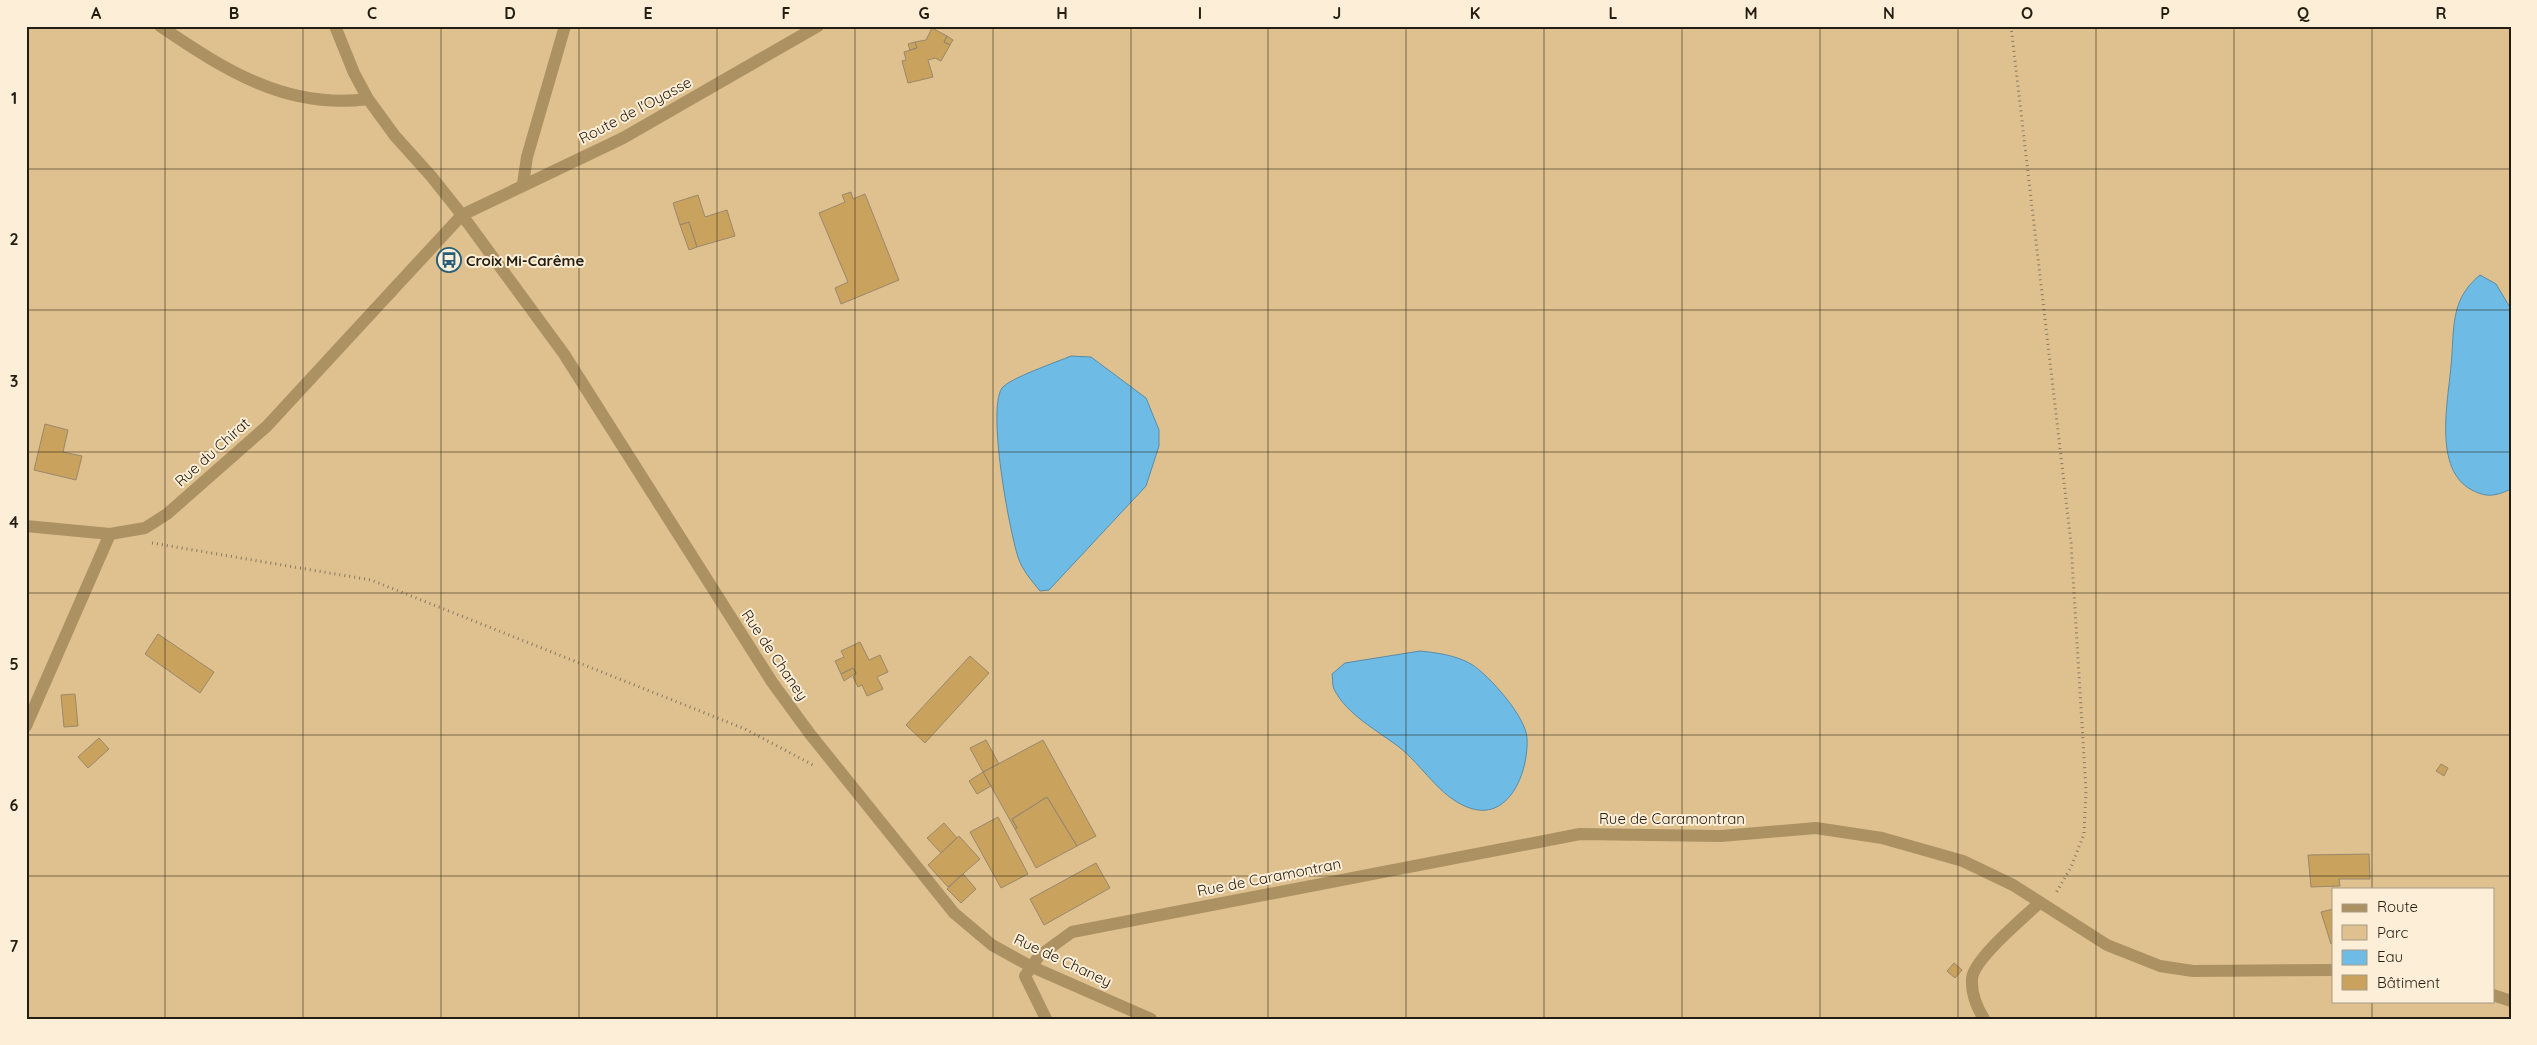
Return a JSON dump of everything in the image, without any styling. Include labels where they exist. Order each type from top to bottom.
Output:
[{"type":"street","points":[[160,26],[229,69],[276,92],[341,102],[368,98]]},
{"type":"street","name":"Rue de Chaney","points":[[335,26],[354,73],[368,98],[395,136],[431,176],[462,215],[564,354],[772,682],[810,734],[954,913],[992,945],[1030,966],[1151,1019]]},
{"type":"street","points":[[523,184],[527,158],[565,26]]},
{"type":"street","name":"Route de l'Oyasse","points":[[462,215],[523,184],[623,138],[818,26]]},
{"type":"street","name":"Rue du Chirat","points":[[26,526],[110,534],[145,528],[167,514],[267,426],[462,215]]},
{"type":"street","points":[[26,726],[110,534]]},
{"type":"street","name":"Rue de Caramontran","points":[[1030,966],[1039,956],[1072,932],[1580,834],[1721,836],[1816,828],[1882,838],[1964,861],[2013,885],[2107,945],[2160,966],[2193,971],[2332,970]]},
{"type":"street","points":[[1984,1019],[1974,1001],[1972,977],[1985,955],[2040,902]]},
{"type":"street","points":[[1030,966],[1025,976],[1046,1019]]},
{"type":"street","points":[[2494,995],[2511,1001]]},
{"type":"path","points":[[2011,26],[2071,543],[2086,798],[2084,834],[2071,867],[2059,891],[2040,902]]},
{"type":"path","points":[[149,542],[371,580],[745,730],[816,767]]},
{"type":"green space","points":[[26,26],[2511,26],[2511,1019],[26,1019]]},
{"type":"water","points":[[2480,275],[2496,284],[2511,309],[2511,489],[2492,495],[2477,493],[2460,480],[2452,467],[2447,451],[2446,434],[2455,316],[2463,294]]},
{"type":"water","points":[[1071,356],[1091,357],[1146,398],[1159,430],[1159,446],[1146,486],[1049,590],[1040,591],[1022,566],[1014,543],[1005,497],[998,444],[998,400],[1002,388],[1007,384]]},
{"type":"water","points":[[1420,651],[1453,656],[1479,669],[1514,708],[1525,729],[1527,751],[1520,779],[1514,791],[1505,801],[1494,808],[1482,810],[1467,807],[1448,796],[1399,747],[1354,714],[1339,698],[1334,689],[1332,674],[1345,663]]},
{"type":"building","points":[[932,28],[947,36],[944,42],[950,45],[941,61],[935,58],[928,60],[933,77],[908,83],[902,61],[906,60],[904,52],[917,48],[915,42],[926,40]]},
{"type":"building","points":[[947,36],[953,40],[950,45],[944,42]]},
{"type":"building","points":[[915,42],[917,48],[910,50],[908,44]]},
{"type":"building","points":[[851,192],[853,199],[865,194],[899,280],[841,304],[835,288],[848,282],[819,213],[845,202],[842,195]]},
{"type":"building","points":[[698,195],[705,217],[727,210],[735,236],[697,247],[689,222],[680,225],[673,203]]},
{"type":"building","points":[[689,222],[697,247],[689,250],[680,225]]},
{"type":"building","points":[[45,424],[68,430],[63,452],[82,456],[76,480],[34,470]]},
{"type":"building","points":[[158,634],[214,672],[200,693],[145,654]]},
{"type":"building","points":[[860,642],[869,660],[880,655],[888,672],[877,677],[883,689],[867,696],[862,685],[858,687],[853,677],[856,673],[853,668],[841,674],[835,661],[844,657],[841,651]]},
{"type":"building","points":[[970,656],[989,673],[925,743],[906,725]]},
{"type":"building","points":[[853,668],[856,673],[844,681],[841,674]]},
{"type":"building","points":[[75,694],[78,726],[64,727],[61,695]]},
{"type":"building","points":[[99,738],[109,749],[88,768],[78,757]]},
{"type":"building","points":[[986,740],[999,764],[983,772],[970,748]]},
{"type":"building","points":[[1043,740],[1096,836],[1077,846],[1047,797],[1012,819],[1017,828],[1015,829],[983,772]]},
{"type":"building","points":[[2441,764],[2448,768],[2444,776],[2436,771]]},
{"type":"building","points":[[983,772],[991,786],[977,794],[969,781]]},
{"type":"building","points":[[1047,797],[1077,846],[1036,868],[1015,829],[1017,828],[1012,819]]},
{"type":"building","points":[[998,817],[1028,874],[1001,888],[970,832]]},
{"type":"building","points":[[944,823],[957,838],[941,853],[927,838]]},
{"type":"building","points":[[959,836],[980,859],[948,887],[928,865]]},
{"type":"building","points":[[2369,854],[2370,879],[2339,879],[2340,886],[2311,887],[2308,855]]},
{"type":"building","points":[[1096,863],[1110,888],[1044,925],[1030,899]]},
{"type":"building","points":[[963,874],[976,889],[961,903],[947,889]]},
{"type":"building","points":[[2332,909],[2331,944],[2321,912]]},
{"type":"building","points":[[1954,963],[1962,970],[1955,978],[1947,971]]},
{"type":"place","name":"Croix Mi-Carême","points":[[449,260]]}]
